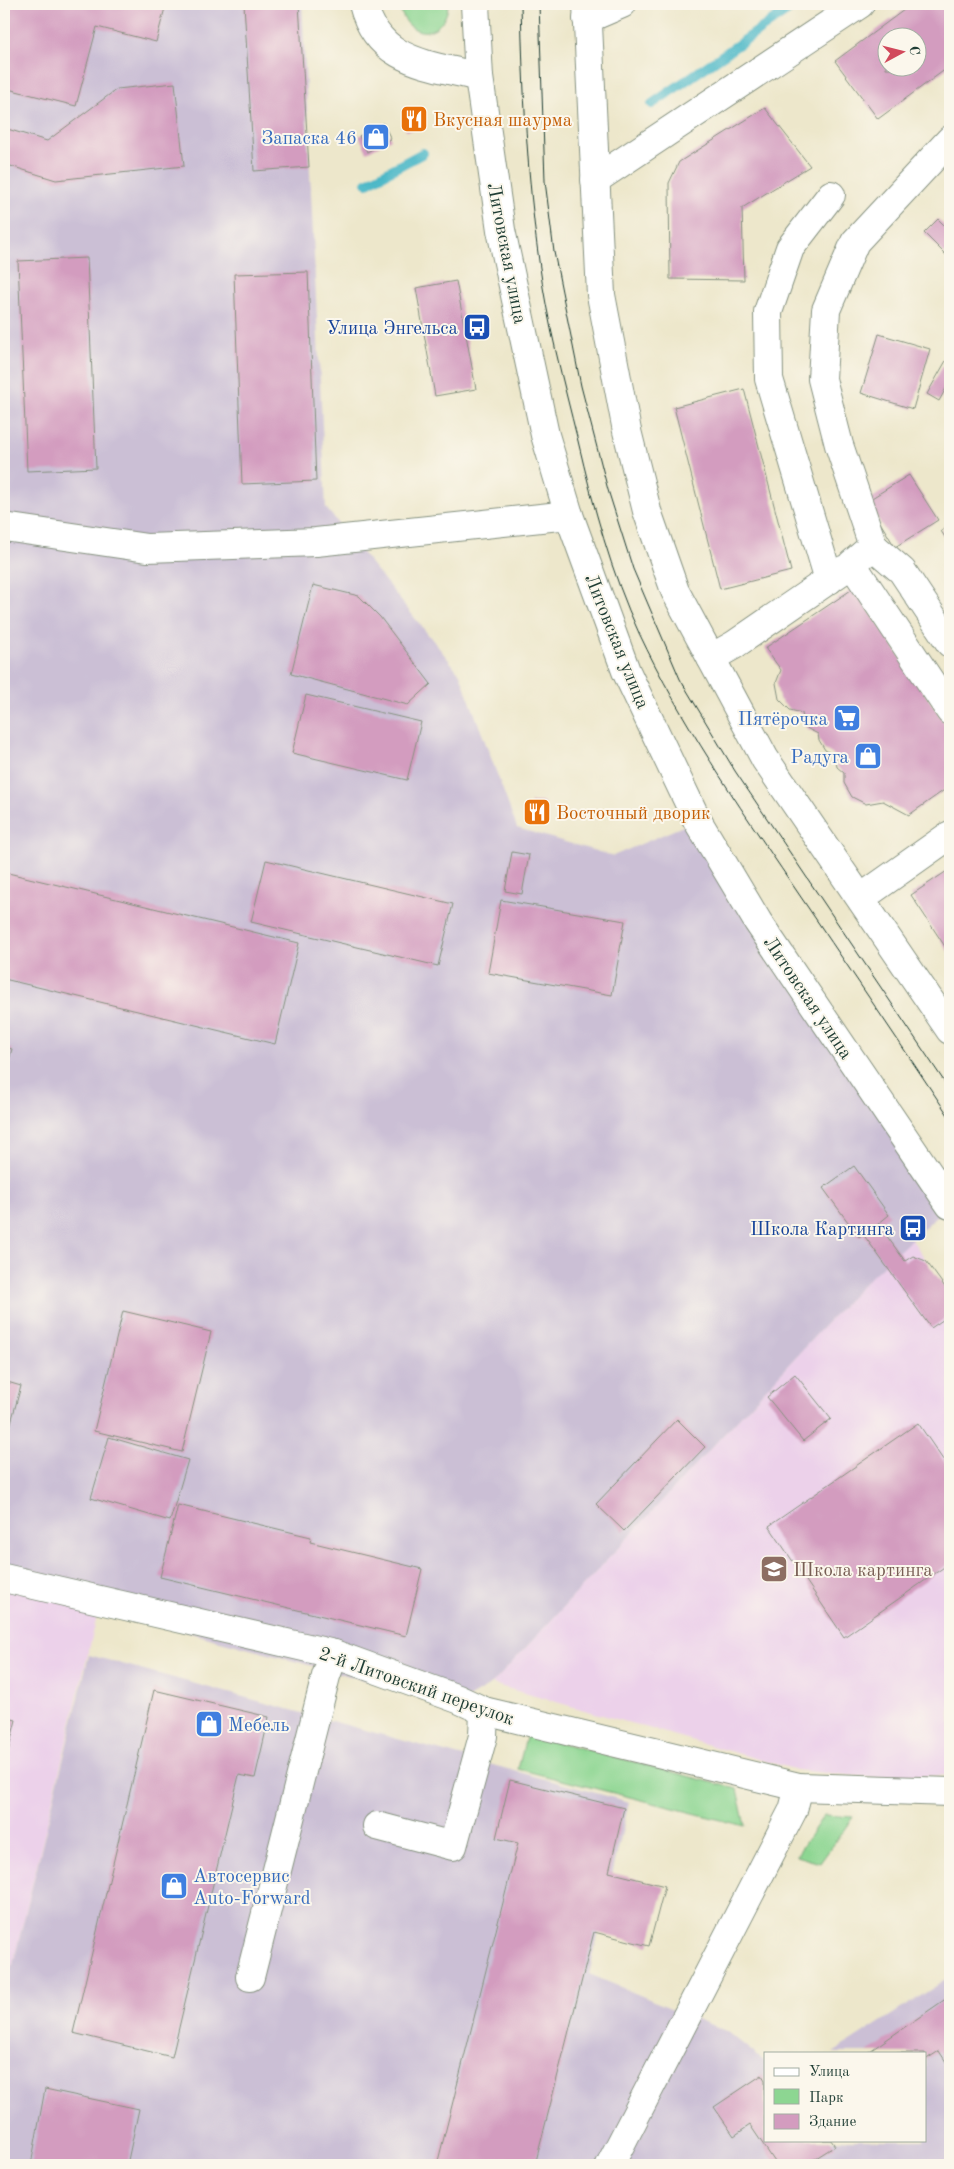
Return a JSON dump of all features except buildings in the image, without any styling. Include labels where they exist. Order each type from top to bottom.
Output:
[{"type":"main road","points":[[363,4],[373,31],[385,45],[401,55],[479,76]]},
{"type":"main road","name":"Литовская улица","points":[[475,4],[479,76],[503,239],[544,435],[569,515],[626,671],[697,820],[758,922],[950,1205]]},
{"type":"main road","points":[[622,4],[587,12],[595,180],[601,295],[627,431],[647,511],[675,591],[765,759],[950,1030]]},
{"type":"main road","points":[[595,180],[860,4]]},
{"type":"main road","points":[[950,140],[855,242],[826,310],[822,378],[839,445],[873,546],[902,571],[950,643]]},
{"type":"main road","points":[[829,580],[769,379],[768,312],[790,248],[831,195]]},
{"type":"main road","points":[[4,527],[148,548],[316,542],[569,515]]},
{"type":"main road","points":[[710,658],[734,645],[829,580],[873,546]]},
{"type":"main road","points":[[852,564],[950,711]]},
{"type":"main road","points":[[861,898],[950,834]]},
{"type":"main road","name":"2-й Литовский переулок","points":[[4,1578],[334,1654],[458,1699],[484,1711],[799,1787],[950,1792]]},
{"type":"main road","points":[[250,1977],[326,1676],[334,1654]]},
{"type":"main road","points":[[377,1826],[452,1846],[483,1736],[484,1711]]},
{"type":"main road","points":[[610,2165],[681,2031],[793,1810],[799,1787]]},
{"type":"shaded area","points":[[4,4],[302,4],[326,508],[460,674],[517,828],[613,856],[697,820],[949,1205],[864,1283],[492,1684],[456,1705],[99,1608],[4,1585]]},
{"type":"shaded area","name":"Школа картинга","points":[[911,1238],[950,1297],[950,1775],[876,1778],[797,1770],[492,1684],[864,1283]]},
{"type":"shaded area","points":[[4,1585],[99,1608],[4,2001]]},
{"type":"shaded area","points":[[89,1655],[629,1802],[589,1974],[728,2032],[764,2061],[764,2142],[926,2142],[926,2052],[835,2052],[950,1977],[950,2165],[4,2165],[4,2001]]},
{"type":"green space","points":[[397,4],[448,4],[447,11],[440,24],[429,31],[423,31],[416,30],[409,25]]},
{"type":"green space","points":[[527,1734],[737,1789],[745,1826],[518,1769]]},
{"type":"green space","points":[[824,1815],[853,1817],[820,1863],[796,1856]]},
{"type":"waterway","points":[[652,104],[797,4]]},
{"type":"waterway","points":[[367,183],[423,153]]},
{"type":"tram line","points":[[521,4],[524,101],[535,229],[542,284],[556,351],[590,490],[611,563],[620,587],[655,666],[691,730],[751,823],[950,1118]]},
{"type":"tram line","points":[[539,4],[545,181],[554,252],[581,386],[608,490],[633,569],[680,679],[735,771],[950,1090]]},
{"type":"place","name":"Вкусная шаурма","points":[[414,119]]},
{"type":"place","name":"Запаска 46","points":[[376,137]]},
{"type":"place","name":"Улица Энгельса","points":[[477,327]]},
{"type":"place","name":"Пятёрочка","points":[[847,718]]},
{"type":"place","name":"Радуга","points":[[868,756]]},
{"type":"place","name":"Восточный дворик","points":[[537,812]]},
{"type":"place","name":"Школа Картинга","points":[[913,1228]]},
{"type":"place","name":"Школа картинга","points":[[774,1569]]},
{"type":"place","name":"Мебель","points":[[209,1724]]},
{"type":"place","name":"Автосервис Auto-Forward","points":[[174,1886]]}]
